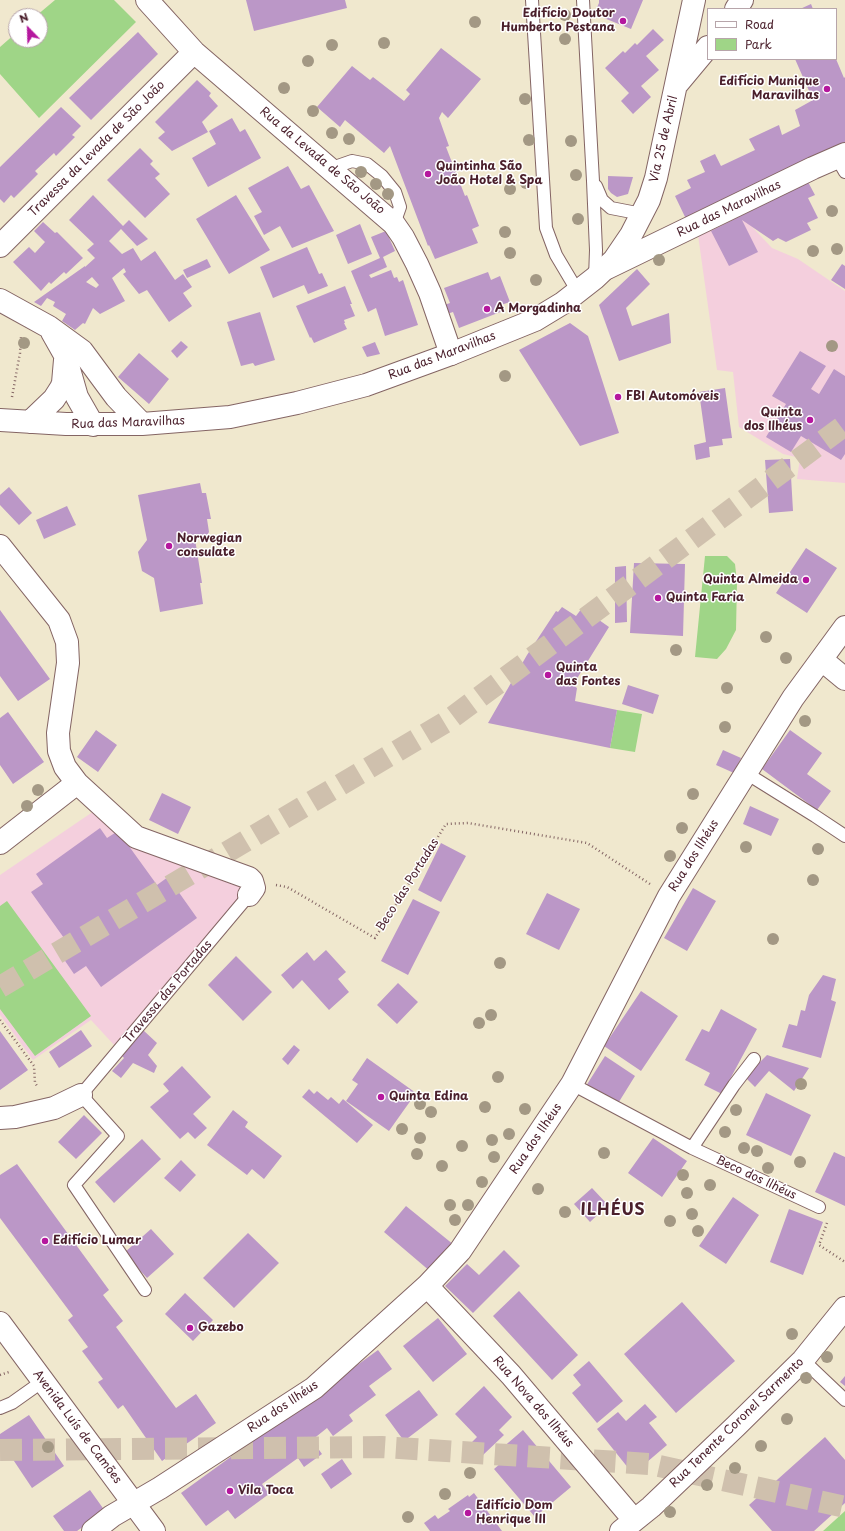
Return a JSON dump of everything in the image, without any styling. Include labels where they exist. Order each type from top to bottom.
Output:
[{"type":"street","name":"Rua da Levada de São João","points":[[147,0],[194,52],[394,224],[403,237],[430,293],[450,354]]},
{"type":"street","name":"Via 25 de Abril","points":[[601,273],[631,235],[642,214],[656,178],[694,0]]},
{"type":"street","points":[[676,85],[707,48]]},
{"type":"street","name":"Travessa da Levada de São João","points":[[0,246],[194,52]]},
{"type":"street","name":"Rua das Maravilhas","points":[[6,411],[30,422],[93,425],[142,424],[230,417],[310,401],[366,385],[450,354],[534,320],[564,303],[601,273],[813,168],[842,161]]},
{"type":"street","points":[[0,300],[49,327],[82,351],[116,397],[142,424]]},
{"type":"street","points":[[49,327],[65,355],[77,396],[93,425]]},
{"type":"street","points":[[30,422],[54,399],[61,388],[63,383],[65,355]]},
{"type":"street","points":[[0,546],[59,620],[67,642],[68,663],[58,733],[59,751],[65,767],[77,783],[136,837],[249,878],[252,881],[251,892]]},
{"type":"street","name":"Rua dos Ilhéus","points":[[93,1531],[112,1516],[160,1488],[314,1388],[427,1286],[460,1251],[572,1084],[669,896],[793,698],[845,627]]},
{"type":"street","points":[[822,660],[845,679]]},
{"type":"street","points":[[0,843],[77,783]]},
{"type":"street","name":"Travessa das Portadas","points":[[0,1118],[15,1117],[54,1108],[81,1095]]},
{"type":"street","name":"Rua Nova dos Ilhéus","points":[[427,1286],[511,1375],[628,1526]]},
{"type":"street","name":"Rua Tenente Coronel Sarmento","points":[[628,1526],[651,1508],[803,1360],[845,1308]]},
{"type":"street","name":"Avenida Luís de Camões","points":[[0,1323],[35,1387],[134,1502],[154,1531]]},
{"type":"lane","points":[[532,0],[546,228],[556,255],[578,292]]},
{"type":"lane","points":[[583,0],[596,250],[601,273]]},
{"type":"lane","points":[[593,181],[602,200],[611,208],[642,214]]},
{"type":"lane","points":[[746,773],[845,836]]},
{"type":"lane","name":"Travessa das Portadas","points":[[81,1095],[251,892]]},
{"type":"lane","points":[[692,1148],[734,1084],[754,1059]]},
{"type":"lane","name":"Beco dos Ilhéus","points":[[572,1084],[692,1148],[819,1207]]},
{"type":"lane","points":[[81,1095],[118,1136],[74,1185],[145,1290]]},
{"type":"lane","points":[[803,1360],[845,1400]]},
{"type":"lane","points":[[0,1408],[12,1403],[35,1387]]},
{"type":"path","points":[[6,411],[20,353],[21,333]]},
{"type":"path","name":"Beco das Portadas","points":[[251,892],[274,885],[287,887],[375,938],[446,824],[468,823],[587,843],[669,896]]},
{"type":"path","points":[[0,1020],[34,1066],[35,1083],[54,1108]]},
{"type":"path","points":[[824,1247],[845,1262]]},
{"type":"path","points":[[0,1375],[10,1371]]},
{"type":"shaded area","points":[[740,214],[772,248],[798,259],[845,291],[845,483],[797,479],[800,458],[783,454],[739,427],[733,372],[717,370],[698,235]]},
{"type":"shaded area","points":[[97,809],[245,888],[239,898],[114,1045],[91,1020],[33,1060],[0,1015],[0,875]]},
{"type":"green space","points":[[55,0],[114,0],[136,22],[39,118],[0,74],[0,47],[8,40],[8,48],[48,48],[48,8],[46,8]]},
{"type":"green space","points":[[705,556],[727,556],[735,564],[737,582],[736,630],[726,649],[717,659],[695,657]]},
{"type":"green space","points":[[617,710],[642,714],[635,752],[610,748]]},
{"type":"green space","points":[[7,901],[91,1016],[35,1056],[0,1009],[0,906]]},
{"type":"green space","points":[[845,1511],[845,1531],[823,1531]]},
{"type":"building","points":[[246,0],[345,0],[347,8],[254,31]]},
{"type":"building","name":"Edifício Doutor Humberto Pestana","points":[[599,0],[643,0],[631,29],[594,14]]},
{"type":"building","points":[[811,4],[813,8],[802,8]]},
{"type":"building","points":[[653,29],[664,40],[646,56],[659,70],[641,86],[651,97],[633,114],[621,101],[629,93],[605,68],[623,51],[625,53],[635,43],[637,45]]},
{"type":"building","points":[[138,32],[158,54],[91,120],[69,98]]},
{"type":"building","name":"Quintinha São João Hotel & Spa","points":[[441,48],[481,79],[448,118],[442,112],[439,118],[449,146],[446,147],[465,196],[467,195],[479,226],[472,229],[478,243],[435,259],[429,245],[428,246],[390,146],[384,153],[345,120],[340,127],[317,107],[352,66],[370,80],[373,77],[404,101],[410,94],[406,90]]},
{"type":"building","points":[[795,60],[836,60],[844,78],[845,77],[845,143],[686,219],[675,196],[691,188],[687,180],[705,172],[700,161],[715,154],[721,166],[755,150],[749,139],[779,125],[782,135],[800,126],[795,110],[813,100]]},
{"type":"building","points":[[197,80],[211,93],[209,96],[218,106],[202,122],[208,132],[172,151],[158,138],[165,132],[155,122]]},
{"type":"building","points":[[61,107],[81,126],[72,135],[75,137],[56,156],[54,153],[35,171],[38,174],[14,198],[11,195],[4,203],[0,199],[0,167]]},
{"type":"building","points":[[232,118],[240,132],[245,129],[261,158],[208,187],[192,158],[216,144],[209,131]]},
{"type":"building","points":[[140,148],[153,161],[150,164],[160,174],[155,178],[170,194],[145,218],[107,180]]},
{"type":"building","points":[[288,166],[301,189],[309,185],[334,231],[292,248],[280,226],[264,235],[254,216],[262,212],[248,188]]},
{"type":"building","points":[[608,176],[633,177],[628,194],[617,197],[611,193],[608,189]]},
{"type":"building","points":[[808,182],[815,195],[808,198],[818,218],[807,223],[811,230],[786,242],[778,238],[773,241],[742,220],[758,252],[729,266],[711,231]]},
{"type":"building","points":[[93,195],[123,226],[129,220],[148,239],[137,246],[121,229],[109,241],[122,254],[133,248],[141,261],[155,251],[175,280],[183,274],[192,287],[183,293],[192,306],[169,322],[147,290],[139,294],[123,274],[126,272],[124,268],[112,278],[125,301],[100,314],[93,308],[85,324],[83,323],[75,330],[62,321],[66,314],[53,306],[55,302],[47,298],[41,306],[34,302],[85,267],[95,258],[87,250],[94,244],[69,220]],"holes":[[[92,277],[99,285],[96,288],[86,282]]]},
{"type":"building","points":[[236,195],[270,250],[229,274],[196,219]]},
{"type":"building","points":[[43,222],[55,233],[57,232],[83,258],[66,274],[64,272],[51,284],[49,282],[41,291],[13,262],[29,247],[35,253],[45,242],[34,231]]},
{"type":"building","points":[[360,224],[372,254],[348,264],[336,235]]},
{"type":"building","points":[[386,231],[395,251],[383,257],[387,267],[369,275],[371,278],[391,270],[394,278],[397,277],[399,282],[403,280],[418,325],[385,336],[376,308],[368,312],[351,271],[380,258],[371,237]]},
{"type":"building","points":[[307,247],[319,274],[322,273],[328,286],[308,294],[304,285],[273,298],[260,267]]},
{"type":"building","points":[[207,259],[211,267],[187,278],[183,270]]},
{"type":"building","points":[[842,264],[845,266],[845,289],[831,280]]},
{"type":"building","points":[[637,269],[650,284],[626,308],[632,326],[669,313],[671,343],[619,361],[599,305]]},
{"type":"building","points":[[488,272],[491,280],[500,276],[510,302],[501,305],[503,311],[459,328],[453,312],[447,314],[444,305],[450,303],[444,288]]},
{"type":"building","points":[[345,286],[355,316],[344,320],[347,329],[314,343],[311,337],[310,338],[296,306]]},
{"type":"building","points":[[260,312],[275,360],[255,366],[253,363],[241,366],[227,322]]},
{"type":"building","points":[[570,323],[588,336],[619,433],[580,446],[519,350]]},
{"type":"building","points":[[181,341],[188,347],[177,358],[171,351]]},
{"type":"building","points":[[375,342],[380,354],[367,357],[362,347]]},
{"type":"building","name":"Quinta dos Ilhéus","points":[[800,351],[826,366],[811,389],[819,394],[834,369],[845,376],[845,454],[841,460],[801,436],[791,452],[766,437],[786,404],[772,396]]},
{"type":"building","points":[[139,353],[169,379],[149,404],[118,377]]},
{"type":"building","points":[[725,388],[732,438],[722,439],[723,445],[709,447],[710,457],[696,460],[694,445],[706,442],[699,392]]},
{"type":"building","points":[[790,459],[793,511],[769,513],[765,460]]},
{"type":"building","name":"Norwegian consulate","points":[[200,483],[202,493],[206,493],[211,519],[207,519],[209,532],[206,537],[195,539],[202,583],[200,583],[203,604],[160,612],[154,578],[142,571],[138,552],[147,540],[138,495]]},
{"type":"building","points":[[9,487],[32,513],[19,525],[0,505],[0,495]]},
{"type":"building","points":[[67,506],[76,525],[44,539],[36,520]]},
{"type":"building","name":"Quinta Almeida","points":[[806,548],[837,568],[807,613],[776,593]]},
{"type":"building","name":"Quinta Faria","points":[[634,563],[685,564],[683,636],[630,633]]},
{"type":"building","points":[[626,566],[627,622],[615,623],[615,567]]},
{"type":"building","name":"Quinta das Fontes","points":[[562,607],[576,616],[582,608],[609,627],[573,685],[577,688],[575,701],[617,710],[610,748],[488,723],[527,655],[556,611],[558,612]]},
{"type":"building","points":[[0,610],[50,679],[18,701],[0,676]]},
{"type":"building","points":[[628,685],[659,695],[653,714],[622,704]]},
{"type":"building","points":[[8,712],[44,762],[13,784],[0,765],[0,718]]},
{"type":"building","points":[[96,730],[117,745],[98,772],[77,757]]},
{"type":"building","points":[[790,730],[822,753],[807,774],[831,791],[817,810],[762,769]]},
{"type":"building","points":[[723,750],[741,758],[734,773],[716,765]]},
{"type":"building","points":[[162,793],[191,807],[178,834],[149,820]]},
{"type":"building","points":[[750,806],[779,819],[771,836],[743,824]]},
{"type":"building","points":[[100,828],[107,838],[118,831],[157,885],[168,877],[197,918],[101,987],[86,966],[74,974],[59,952],[69,945],[31,892],[43,884],[36,874]]},
{"type":"building","points":[[441,843],[466,856],[441,902],[418,890]]},
{"type":"building","points":[[693,888],[716,901],[687,951],[664,938]]},
{"type":"building","points":[[547,893],[580,909],[559,950],[526,934]]},
{"type":"building","points":[[413,899],[440,912],[408,975],[381,961]]},
{"type":"building","points":[[326,950],[346,972],[338,979],[349,992],[329,1010],[302,980],[293,989],[281,975],[307,952],[314,961]]},
{"type":"building","points":[[236,956],[272,992],[243,1021],[208,985]]},
{"type":"building","points":[[823,975],[836,979],[831,1000],[836,1002],[821,1058],[782,1047],[789,1024],[797,1026],[801,1010],[805,1011],[809,995]]},
{"type":"building","points":[[398,983],[418,1002],[397,1024],[377,1005]]},
{"type":"building","points":[[641,991],[678,1016],[641,1071],[604,1046]]},
{"type":"building","points":[[721,1009],[757,1029],[722,1094],[704,1085],[710,1073],[685,1060],[702,1029],[709,1032]]},
{"type":"building","points":[[81,1030],[92,1046],[59,1068],[49,1052]]},
{"type":"building","points":[[143,1030],[157,1043],[148,1055],[157,1066],[154,1073],[133,1063],[121,1078],[112,1071],[124,1058],[122,1056]]},
{"type":"building","points":[[0,1031],[28,1070],[0,1090]]},
{"type":"building","points":[[294,1045],[300,1050],[288,1065],[282,1059]]},
{"type":"building","points":[[767,1055],[809,1068],[794,1091],[769,1071],[755,1087],[745,1077]]},
{"type":"building","points":[[605,1056],[635,1076],[617,1105],[586,1086]]},
{"type":"building","name":"Quinta Edina","points":[[367,1058],[416,1093],[389,1131],[346,1101],[358,1084],[352,1080]]},
{"type":"building","points":[[182,1066],[211,1097],[193,1114],[207,1128],[195,1139],[188,1132],[180,1139],[150,1107],[169,1091],[163,1084]]},
{"type":"building","points":[[309,1089],[314,1094],[317,1091],[328,1100],[331,1097],[339,1104],[343,1099],[373,1125],[357,1143],[302,1097]]},
{"type":"building","points":[[766,1093],[811,1115],[791,1156],[746,1135]]},
{"type":"building","points":[[233,1110],[248,1122],[245,1127],[282,1156],[264,1179],[252,1169],[247,1175],[207,1145]]},
{"type":"building","points":[[84,1115],[102,1133],[76,1159],[58,1142]]},
{"type":"building","points":[[653,1138],[687,1161],[662,1197],[628,1173]]},
{"type":"building","points":[[142,1139],[161,1159],[114,1203],[95,1182]]},
{"type":"building","points":[[834,1152],[845,1157],[845,1206],[815,1192]]},
{"type":"building","points":[[181,1160],[196,1175],[180,1192],[164,1178]]},
{"type":"building","points":[[17,1164],[109,1290],[103,1295],[123,1321],[116,1327],[176,1408],[196,1394],[216,1423],[162,1461],[123,1405],[118,1409],[98,1382],[103,1379],[82,1351],[88,1347],[68,1320],[73,1316],[0,1218],[0,1175]]},
{"type":"building","points":[[592,1188],[608,1205],[590,1222],[574,1204]]},
{"type":"building","points":[[733,1197],[759,1215],[726,1264],[699,1246]]},
{"type":"building","points":[[406,1206],[454,1245],[431,1272],[384,1232]]},
{"type":"building","points":[[789,1209],[823,1222],[803,1275],[770,1262]]},
{"type":"building","points":[[151,1229],[174,1254],[147,1278],[124,1253]]},
{"type":"building","points":[[248,1233],[279,1263],[234,1308],[203,1278]]},
{"type":"building","points":[[504,1250],[520,1266],[473,1313],[445,1286],[467,1264],[479,1275]]},
{"type":"building","points":[[519,1291],[578,1355],[552,1380],[493,1316]]},
{"type":"building","points":[[185,1293],[213,1320],[193,1341],[165,1314]]},
{"type":"building","points":[[682,1302],[735,1361],[676,1413],[624,1354]]},
{"type":"building","points":[[438,1318],[467,1354],[433,1382],[403,1346]]},
{"type":"building","points":[[378,1350],[392,1369],[369,1386],[376,1395],[349,1415],[353,1421],[333,1436],[327,1428],[312,1440],[322,1454],[304,1467],[298,1458],[262,1484],[269,1494],[235,1519],[228,1510],[206,1526],[181,1493]]},
{"type":"building","points":[[589,1361],[623,1401],[597,1423],[572,1393],[581,1385],[573,1375]]},
{"type":"building","points":[[845,1376],[845,1386],[840,1382]]},
{"type":"building","points":[[484,1386],[512,1417],[499,1430],[504,1435],[483,1455],[471,1443],[477,1437],[455,1414]]},
{"type":"building","points":[[419,1390],[438,1415],[404,1441],[385,1415]]},
{"type":"building","points":[[645,1404],[657,1417],[649,1423],[667,1445],[633,1474],[597,1429],[618,1412],[626,1421]]},
{"type":"building","points":[[29,1415],[64,1466],[32,1488],[0,1440],[0,1434]]},
{"type":"building","points":[[523,1430],[571,1487],[535,1517],[494,1469],[508,1457],[501,1449]]},
{"type":"building","points":[[825,1437],[845,1460],[845,1503],[814,1531],[772,1531],[749,1505]]},
{"type":"building","points":[[342,1459],[352,1474],[331,1489],[321,1474]]},
{"type":"building","points":[[90,1490],[105,1511],[77,1531],[64,1531],[53,1516]]},
{"type":"building","name":"Edifício Dom Henrique III","points":[[474,1493],[502,1531],[430,1531],[424,1523],[435,1515],[438,1519],[450,1511],[448,1509],[468,1495],[469,1497]]},
{"type":"tunnel","points":[[0,987],[446,722],[845,425]]},
{"type":"tunnel","points":[[0,1450],[382,1447],[650,1464],[845,1507]]},
{"type":"place","name":"Edifício Doutor Humberto Pestana","points":[[623,21]]},
{"type":"place","name":"Edifício Munique Maravilhas","points":[[827,89]]},
{"type":"place","name":"Quintinha São João Hotel & Spa","points":[[428,174]]},
{"type":"place","name":"A Morgadinha","points":[[487,309]]},
{"type":"place","name":"FBI Automóveis","points":[[618,397]]},
{"type":"place","name":"Quinta dos Ilhéus","points":[[810,420]]},
{"type":"place","name":"Norwegian consulate","points":[[169,546]]},
{"type":"place","name":"Quinta Almeida","points":[[806,580]]},
{"type":"place","name":"Quinta Faria","points":[[658,598]]},
{"type":"place","name":"Quinta das Fontes","points":[[548,675]]},
{"type":"place","name":"Quinta Edina","points":[[381,1097]]},
{"type":"place","name":"Edifício Lumar","points":[[45,1241]]},
{"type":"place","name":"Gazebo","points":[[190,1328]]},
{"type":"place","name":"Vila Toca","points":[[230,1491]]},
{"type":"place","name":"Edifício Dom Henrique III","points":[[468,1513]]},
{"type":"district","name":"ILHÉUS","points":[[613,1211]]}]
